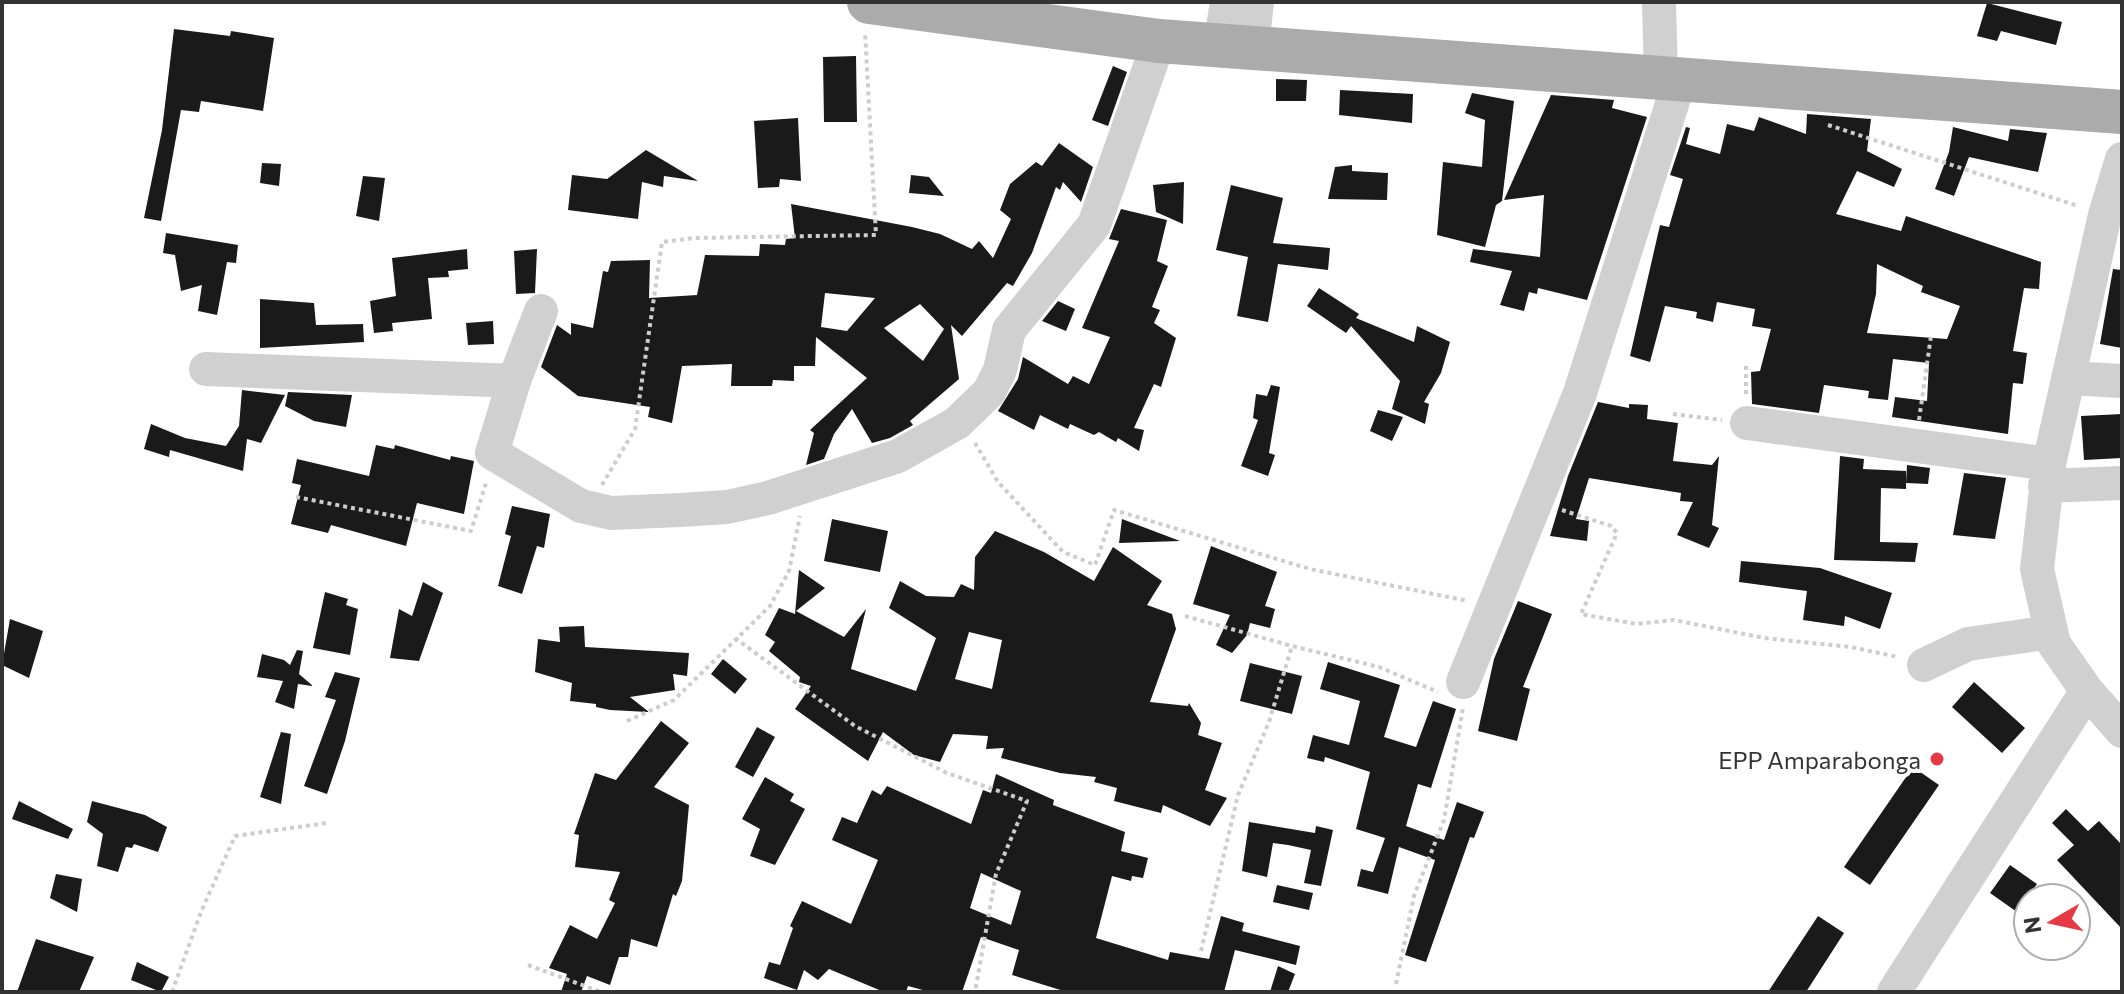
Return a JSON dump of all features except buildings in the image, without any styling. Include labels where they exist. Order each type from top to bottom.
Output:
[{"type":"main road","points":[[870,2],[1064,14],[1159,41],[2122,112]]},
{"type":"street","points":[[1227,2],[1236,46]]},
{"type":"street","points":[[1236,46],[1257,2]]},
{"type":"street","points":[[1463,682],[1580,393],[1670,78],[1659,2]]},
{"type":"street","points":[[541,311],[514,381],[494,454],[590,508],[611,513],[727,507],[768,498],[805,483],[898,456],[957,423],[989,392],[1000,370],[1009,330],[1094,225],[1159,41]]},
{"type":"street","points":[[2122,159],[2114,218],[2068,378],[2047,475],[2037,569],[2054,644],[2087,691],[2122,731]]},
{"type":"street","points":[[206,369],[514,381]]},
{"type":"street","points":[[2068,378],[2122,381]]},
{"type":"street","points":[[1747,423],[1915,446],[2047,475],[2122,483]]},
{"type":"street","points":[[1924,665],[1968,644],[2051,632]]},
{"type":"street","points":[[1894,992],[2087,691]]},
{"type":"path","points":[[590,508],[635,429],[662,242],[693,238],[876,235],[865,35],[870,2]]},
{"type":"path","points":[[1819,122],[2114,218]]},
{"type":"path","points":[[1915,446],[1931,336]]},
{"type":"path","points":[[1673,414],[1747,423]]},
{"type":"path","points":[[957,423],[976,444],[998,482],[1063,552],[1095,565],[1114,510],[1310,569],[1460,602],[1497,597]]},
{"type":"path","points":[[296,497],[471,531],[494,454]]},
{"type":"path","points":[[627,721],[674,700],[770,606],[789,571],[805,483]]},
{"type":"path","points":[[1537,502],[1611,526],[1617,533],[1581,614],[1636,624],[1674,620],[1764,638],[1851,647],[1924,665]]},
{"type":"path","points":[[1185,616],[1379,667],[1435,693],[1463,682],[1463,714],[1444,820],[1414,896],[1396,984]]},
{"type":"path","points":[[735,638],[855,726],[947,773],[1027,801],[996,874],[975,992]]},
{"type":"path","points":[[1201,951],[1238,795],[1269,722],[1292,646]]},
{"type":"path","points":[[172,992],[201,912],[235,836],[326,823]]},
{"type":"path","points":[[528,965],[601,992]]},
{"type":"place","name":"EPP Amparabonga","points":[[1937,759]]}]
